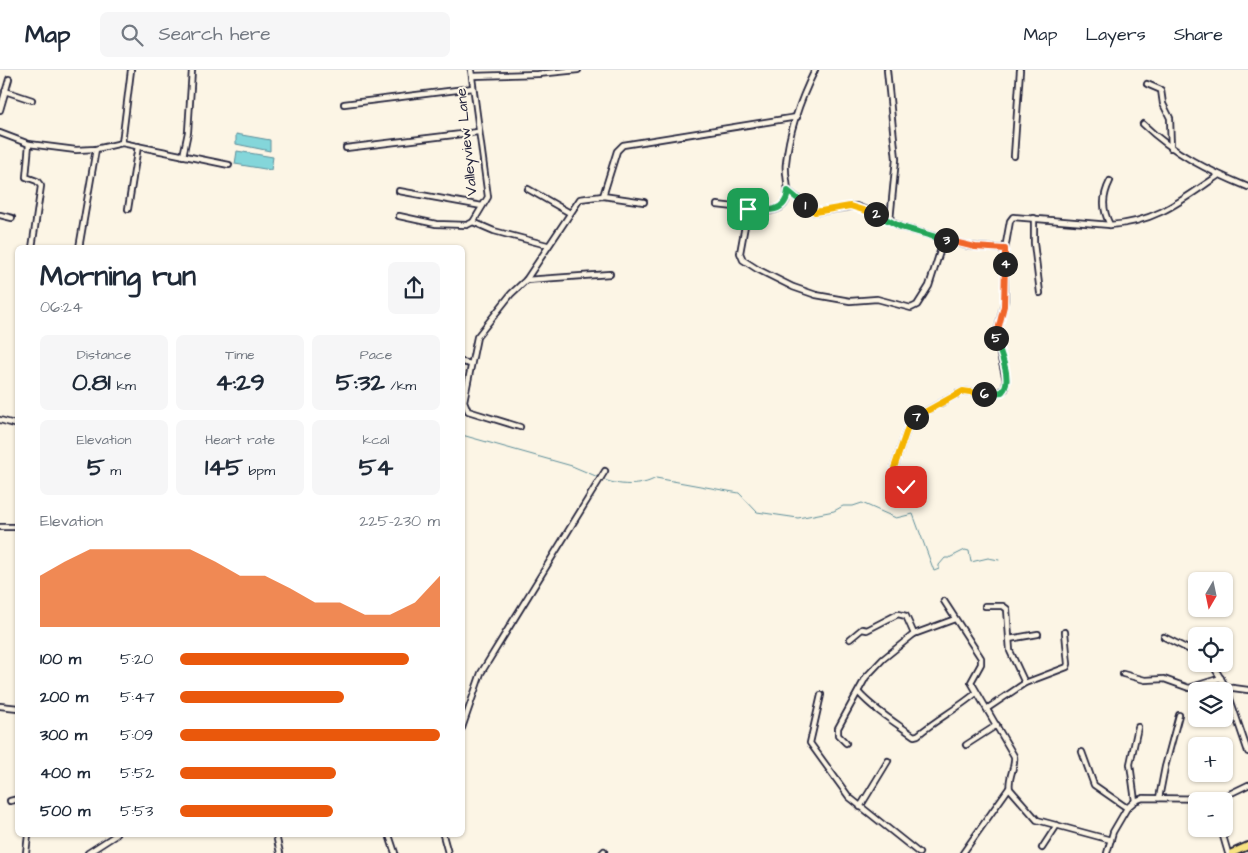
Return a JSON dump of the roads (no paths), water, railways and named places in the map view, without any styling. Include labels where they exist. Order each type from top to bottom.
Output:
[{"type":"main road","points":[[1230,853],[1248,846]]},
{"type":"street","points":[[122,143],[131,70]]},
{"type":"street","points":[[183,156],[188,132],[192,70]]},
{"type":"street","name":"Valleyview Lane","points":[[471,70],[488,197],[472,222]]},
{"type":"street","points":[[472,76],[538,74],[578,70]]},
{"type":"street","points":[[717,205],[776,210],[785,204],[788,191],[786,165],[803,94],[815,70]]},
{"type":"street","points":[[887,70],[896,169],[890,220]]},
{"type":"street","points":[[1014,156],[1020,70]]},
{"type":"street","points":[[0,110],[9,79]]},
{"type":"street","points":[[1147,84],[1162,91],[1163,104],[1170,118],[1171,148]]},
{"type":"street","points":[[344,104],[473,88]]},
{"type":"street","points":[[5,91],[32,100]]},
{"type":"street","points":[[603,196],[617,151],[623,145],[797,117]]},
{"type":"street","points":[[1143,124],[1171,148],[1219,175],[1248,187]]},
{"type":"street","points":[[346,148],[478,132]]},
{"type":"street","points":[[0,133],[30,144],[76,150],[96,149],[122,143],[229,165]]},
{"type":"street","points":[[30,144],[26,176],[37,181],[40,186],[32,245]]},
{"type":"street","points":[[128,209],[138,146]]},
{"type":"street","points":[[80,245],[96,149]]},
{"type":"street","points":[[906,487],[894,468],[913,419],[963,391],[992,395],[1005,389],[1006,380],[996,333],[1004,300],[1005,249],[1011,218],[1016,216],[1110,225],[1167,211],[1219,175]]},
{"type":"street","points":[[1110,181],[1104,194],[1103,203],[1110,225]]},
{"type":"street","points":[[528,189],[570,213]]},
{"type":"street","points":[[399,191],[482,206]]},
{"type":"street","points":[[788,191],[815,212],[850,206],[860,207],[901,227],[975,247],[1005,249]]},
{"type":"street","points":[[465,395],[477,337],[510,294],[526,280],[570,213],[584,197],[603,196],[644,202]]},
{"type":"street","points":[[748,209],[740,250],[743,260],[799,290],[850,301],[871,299],[906,307],[917,305],[929,286],[944,239]]},
{"type":"street","points":[[0,215],[12,218]]},
{"type":"street","points":[[399,216],[436,224],[460,226],[472,222],[494,231],[548,245]]},
{"type":"street","points":[[1034,218],[1034,242],[1040,293]]},
{"type":"street","points":[[526,280],[610,274]]},
{"type":"street","points":[[465,363],[471,364]]},
{"type":"street","points":[[465,403],[468,411],[520,427]]},
{"type":"street","points":[[0,420],[15,424]]},
{"type":"street","points":[[465,719],[481,673],[605,471]]},
{"type":"street","points":[[0,527],[15,527]]},
{"type":"street","points":[[944,601],[981,658],[971,682],[976,693],[988,708],[1015,760],[1009,788],[963,853]]},
{"type":"street","points":[[985,606],[1005,607],[1010,651],[1025,683]]},
{"type":"street","points":[[850,638],[862,629],[867,630],[898,614],[906,616],[914,634]]},
{"type":"street","points":[[846,743],[838,736],[838,728],[866,677],[914,634],[955,619]]},
{"type":"street","points":[[988,708],[1025,683],[1068,666],[1065,632]]},
{"type":"street","points":[[1010,639],[1038,634]]},
{"type":"street","points":[[1164,637],[1188,649]]},
{"type":"street","points":[[1217,672],[1223,682]]},
{"type":"street","points":[[1123,674],[1145,680],[1164,679],[1189,688],[1221,678]]},
{"type":"street","points":[[1233,688],[1248,690]]},
{"type":"street","points":[[858,693],[871,707],[916,736],[940,717],[951,713],[976,693]]},
{"type":"street","points":[[821,695],[810,743],[849,797],[919,853]]},
{"type":"street","points":[[0,706],[15,708]]},
{"type":"street","points":[[1233,708],[1248,752]]},
{"type":"street","points":[[1160,798],[1165,767],[1179,715]]},
{"type":"street","points":[[966,744],[997,725]]},
{"type":"street","points":[[1135,801],[1130,764],[1138,728]]},
{"type":"street","points":[[1082,752],[1094,784],[1127,808]]},
{"type":"street","points":[[860,807],[888,761]]},
{"type":"street","points":[[1233,793],[1248,785]]},
{"type":"street","points":[[1009,788],[1034,818],[1111,840]]},
{"type":"street","points":[[1107,853],[1111,840],[1127,808],[1135,801],[1160,798],[1188,799]]},
{"type":"street","points":[[10,801],[15,800]]},
{"type":"street","points":[[1042,848],[1057,826]]},
{"type":"street","points":[[26,853],[28,837]]},
{"type":"street","points":[[88,853],[113,837]]},
{"type":"street","points":[[277,837],[280,853]]},
{"type":"street","points":[[390,837],[395,853]]},
{"type":"street","points":[[444,837],[448,853]]},
{"type":"street","points":[[1224,837],[1230,853]]},
{"type":"water","points":[[236,134],[270,140],[270,151],[236,144]]},
{"type":"water","points":[[237,151],[273,157],[271,170],[235,164]]},
{"type":"waterway","points":[[465,436],[572,466],[598,477]]},
{"type":"waterway","points":[[602,479],[615,483],[637,484],[656,478],[739,493],[757,512],[798,518],[862,503],[896,518],[913,514],[934,571],[939,569],[939,565],[945,558],[965,550],[969,551],[971,562],[988,558],[999,560]]}]
